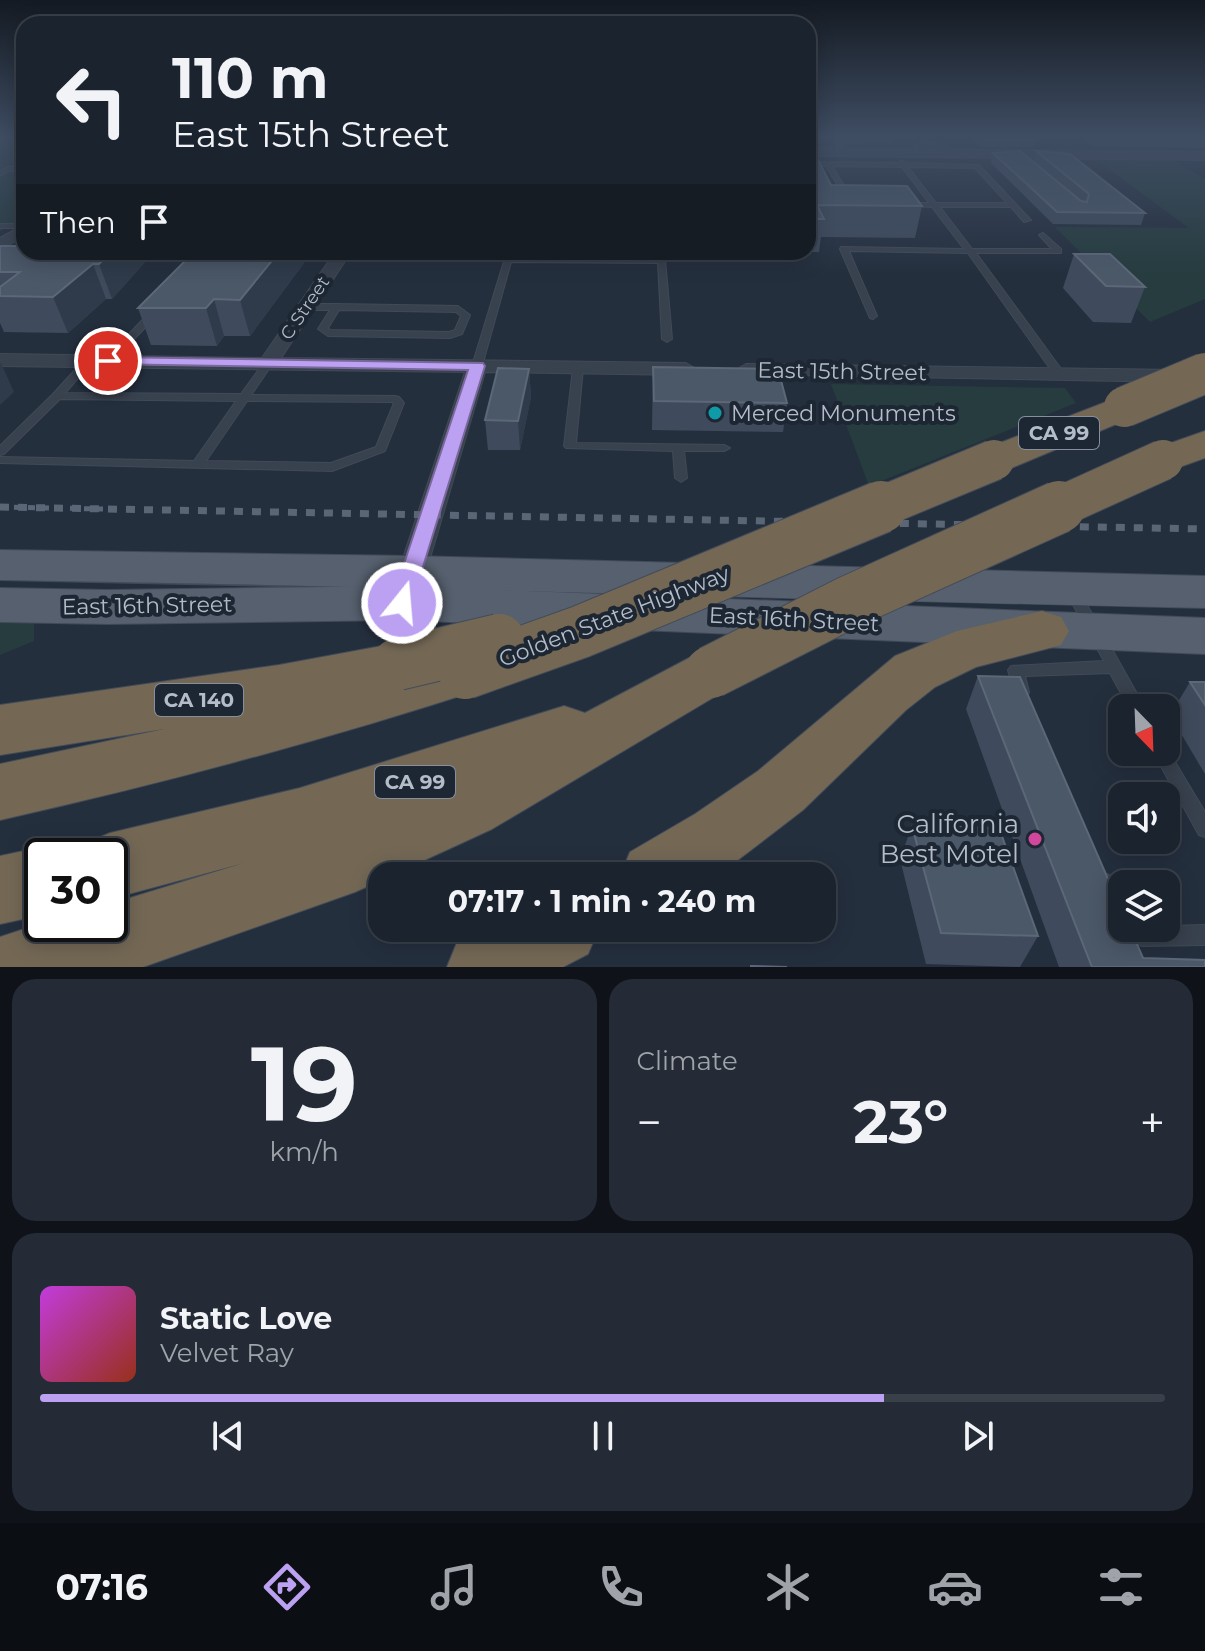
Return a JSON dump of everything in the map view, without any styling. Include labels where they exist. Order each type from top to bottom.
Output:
[{"type":"highway","name":"Golden State Highway","points":[[0,792],[152,760],[349,709],[465,673],[656,601],[1205,375]]},
{"type":"highway","name":"CA 99","points":[[128,861],[300,818],[554,735],[711,672],[849,602],[1184,452]]},
{"type":"highway","name":"CA 140","points":[[0,730],[279,688],[398,664],[656,601]]},
{"type":"highway","points":[[676,862],[750,812],[811,765],[897,685],[929,663],[971,648],[1082,630]]},
{"type":"highway","points":[[19,967],[93,947],[330,869],[469,808],[711,672]]},
{"type":"highway","points":[[0,890],[24,885]]},
{"type":"highway","points":[[485,967],[534,942]]},
{"type":"main road","name":"East 16th Street","points":[[0,565],[1205,636]]},
{"type":"main road","name":"East 16th Street","points":[[0,605],[407,587]]},
{"type":"main road","name":"East 16th Street","points":[[1082,630],[1205,592]]},
{"type":"street","name":"C Street","points":[[268,363],[337,260]]},
{"type":"street","points":[[0,360],[699,369]]},
{"type":"street","points":[[407,587],[477,366]]},
{"type":"street","name":"East 15th Street","points":[[730,370],[1205,375]]},
{"type":"lane","points":[[840,183],[854,205]]},
{"type":"lane","points":[[916,183],[1060,375]]},
{"type":"lane","points":[[993,183],[1027,220]]},
{"type":"lane","points":[[901,205],[1013,205]]},
{"type":"lane","points":[[873,316],[844,249],[1058,251],[1043,235]]},
{"type":"lane","points":[[203,264],[207,260]]},
{"type":"lane","points":[[477,366],[508,260]]},
{"type":"lane","points":[[631,260],[662,261],[667,339]]},
{"type":"lane","points":[[0,452],[57,396],[161,307]]},
{"type":"lane","points":[[306,307],[336,307],[458,309],[466,315],[459,332],[450,335],[324,332],[336,307]]},
{"type":"lane","points":[[197,465],[268,363]]},
{"type":"lane","points":[[578,368],[570,446],[724,448]]},
{"type":"lane","points":[[0,460],[332,467],[381,449],[399,403],[395,399],[57,396]]},
{"type":"lane","points":[[678,448],[681,478]]},
{"type":"lane","points":[[1024,709],[1016,670],[1082,630],[1127,694]]},
{"type":"lane","points":[[1169,766],[1205,829]]},
{"type":"lane","points":[[1101,873],[1108,884]]},
{"type":"lane","points":[[1180,935],[1205,935]]},
{"type":"green space","points":[[0,183],[16,183],[16,221],[0,231]]},
{"type":"green space","points":[[1128,183],[1205,183],[1205,299],[1150,322],[1055,227],[1189,228]]},
{"type":"green space","points":[[831,384],[1065,388],[1076,403],[869,486]]},
{"type":"green space","points":[[0,620],[34,620],[34,641],[0,655]]},
{"type":"building","points":[[816,183],[907,186],[922,206],[817,205],[824,219],[816,219]]},
{"type":"building","points":[[1026,183],[1059,183],[1081,201],[1087,202],[1089,194],[1076,183],[1107,183],[1145,213],[1057,212]]},
{"type":"building","points":[[0,246],[16,246],[16,260],[103,260],[93,264],[53,297],[0,296],[0,287],[20,272],[0,272]]},
{"type":"building","points":[[1074,254],[1110,254],[1145,287],[1106,286]]},
{"type":"building","points":[[186,260],[272,260],[240,300],[214,299],[206,308],[138,308]]},
{"type":"building","points":[[653,367],[778,369],[787,403],[654,401]]},
{"type":"building","points":[[498,368],[529,369],[518,421],[485,420]]},
{"type":"building","points":[[978,676],[1020,677],[1108,879],[1108,942],[1136,942],[1143,958],[1205,960],[1205,967],[1092,967]]},
{"type":"building","points":[[1190,682],[1205,682],[1205,705]]},
{"type":"building","points":[[912,826],[999,828],[1038,936],[941,933]]},
{"type":"railway","points":[[103,509],[0,507],[1205,529]]},
{"type":"place","name":"Merced Monuments","points":[[715,413]]},
{"type":"place","name":"California Best Motel","points":[[1035,839]]},
{"type":"route","points":[[108,361],[477,366],[402,603]]}]
